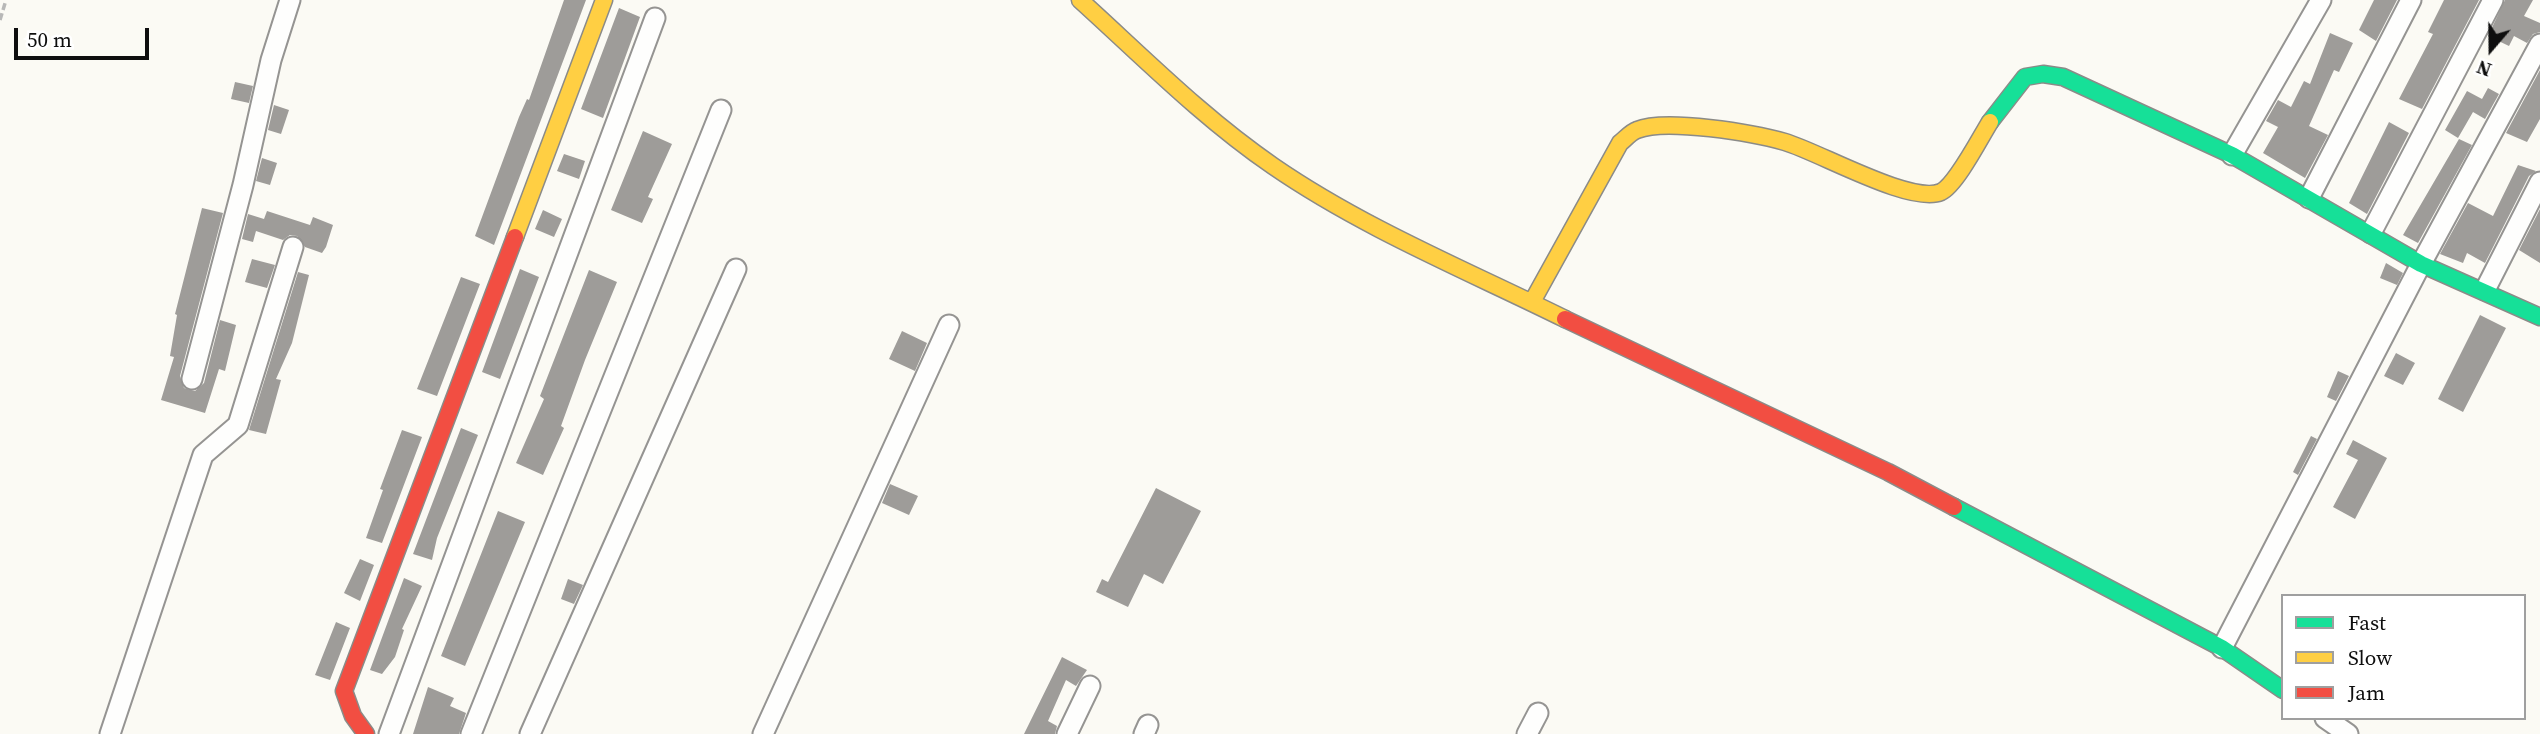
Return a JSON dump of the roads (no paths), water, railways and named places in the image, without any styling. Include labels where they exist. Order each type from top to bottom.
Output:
[{"type":"street","points":[[192,379],[243,185],[271,60],[290,0]]},
{"type":"street","points":[[366,734],[353,716],[344,691],[604,0]]},
{"type":"street","points":[[1080,0],[1220,127],[1274,167],[1335,205],[1888,472],[2222,648],[2281,689]]},
{"type":"street","points":[[2231,155],[2320,0]]},
{"type":"street","points":[[2309,198],[2411,0]]},
{"type":"street","points":[[2371,233],[2493,0]]},
{"type":"street","points":[[389,734],[655,18]]},
{"type":"street","points":[[2222,648],[2421,264],[2540,44]]},
{"type":"street","points":[[1532,302],[1620,143],[1636,130],[1673,124],[1784,142],[1900,189],[1928,195],[1943,191],[1951,182],[2004,100],[2025,77],[2043,74],[2063,77],[2231,155],[2421,264],[2485,290],[2540,317]]},
{"type":"street","points":[[471,734],[721,110]]},
{"type":"street","points":[[2485,290],[2540,182]]},
{"type":"street","points":[[110,734],[203,455],[238,425],[293,247]]},
{"type":"street","points":[[530,734],[736,269]]},
{"type":"street","points":[[764,734],[949,325]]},
{"type":"street","points":[[1066,734],[1090,686]]},
{"type":"street","points":[[1527,734],[1538,713]]},
{"type":"street","points":[[2328,720],[2348,734]]}]
